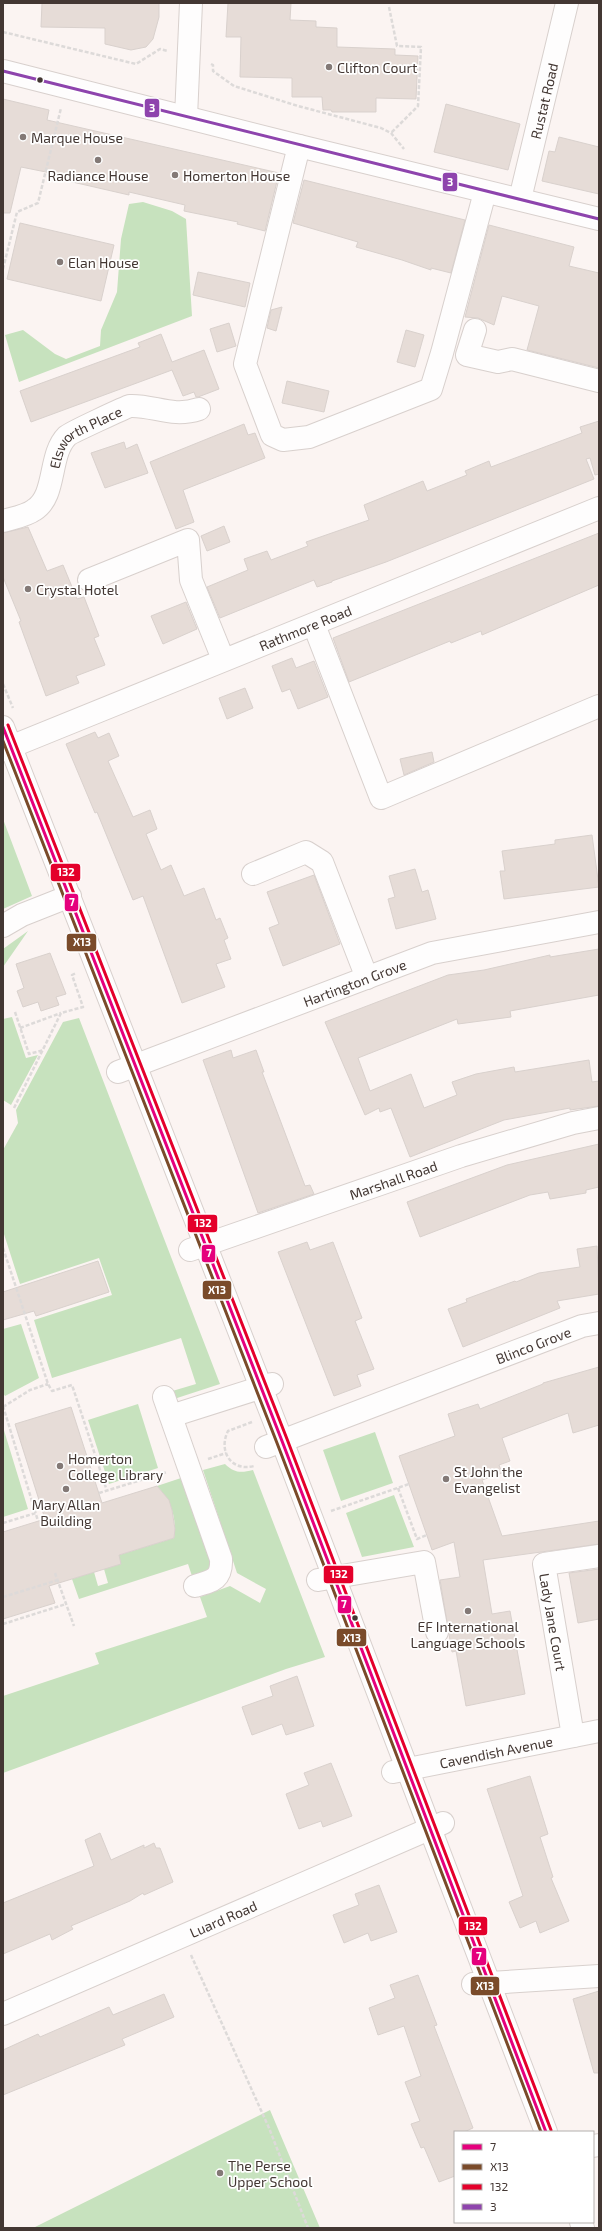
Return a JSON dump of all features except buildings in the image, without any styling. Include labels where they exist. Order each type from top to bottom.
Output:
[{"type":"street","points":[[186,117],[191,3]]},
{"type":"street","name":"Rustat Road","points":[[520,199],[567,3]]},
{"type":"street","points":[[3,71],[299,146],[599,219]]},
{"type":"street","points":[[299,146],[245,364],[272,435],[283,440],[309,437],[431,388],[442,353],[485,192]]},
{"type":"street","points":[[475,330],[465,362],[498,362],[512,359],[599,381]]},
{"type":"street","name":"Elsworth Place","points":[[3,522],[35,510],[48,492],[56,455],[67,436],[129,406],[175,413],[190,412],[199,409]]},
{"type":"street","name":"Rathmore Road","points":[[7,748],[224,659],[314,625],[599,508]]},
{"type":"street","points":[[89,580],[188,540],[191,580],[224,659]]},
{"type":"street","points":[[314,625],[381,798],[599,706]]},
{"type":"street","points":[[3,726],[7,748],[70,896],[126,1069],[198,1248],[267,1386],[274,1444],[311,1518],[326,1578],[400,1770],[437,1825],[482,1984],[546,2131]]},
{"type":"street","points":[[253,874],[306,852],[322,862],[367,978]]},
{"type":"street","points":[[3,926],[22,915],[70,896]]},
{"type":"street","name":"Hartington Grove","points":[[126,1069],[432,952],[599,922]]},
{"type":"street","name":"Marshall Road","points":[[198,1248],[461,1156],[573,1123],[599,1118]]},
{"type":"street","name":"Blinco Grove","points":[[274,1444],[582,1326],[599,1323]]},
{"type":"street","points":[[195,1586],[214,1580],[222,1570],[221,1559],[167,1406],[267,1386]]},
{"type":"street","name":"Lady Jane Court","points":[[573,1736],[544,1564],[599,1556]]},
{"type":"street","points":[[326,1578],[424,1562],[437,1632]]},
{"type":"street","name":"Cavendish Avenue","points":[[400,1770],[599,1731]]},
{"type":"street","name":"Luard Road","points":[[3,2014],[183,1937],[437,1825]]},
{"type":"street","points":[[482,1984],[599,1976]]},
{"type":"path","points":[[389,7],[397,46],[421,47],[418,106],[391,133]]},
{"type":"path","points":[[3,32],[136,64],[160,49]]},
{"type":"path","points":[[213,65],[213,71],[234,86],[298,106],[381,128],[391,133],[406,151]]},
{"type":"path","points":[[3,269],[17,212],[38,203],[58,123]]},
{"type":"path","points":[[20,1028],[61,1013],[83,1007],[72,975],[80,972]]},
{"type":"path","points":[[15,1012],[29,1054],[44,1050]]},
{"type":"path","points":[[14,1108],[61,1013]]},
{"type":"path","points":[[3,1248],[48,1384],[52,1391],[72,1385],[107,1491]]},
{"type":"path","points":[[38,1521],[3,1407],[30,1390],[48,1384]]},
{"type":"path","points":[[99,1494],[226,1453]]},
{"type":"path","points":[[311,1518],[409,1484]]},
{"type":"path","points":[[398,1488],[417,1539],[427,1535]]},
{"type":"path","points":[[3,1524],[36,1513]]},
{"type":"path","points":[[55,1573],[74,1626]]},
{"type":"path","points":[[3,1597],[58,1580]]},
{"type":"path","points":[[3,1624],[66,1604]]},
{"type":"path","points":[[183,1937],[269,2128],[308,2228]]},
{"type":"green space","points":[[143,202],[172,211],[186,219],[192,316],[19,382],[5,335],[23,330],[55,354],[66,359],[100,346],[101,330],[117,292],[121,239],[129,204]]},
{"type":"green space","points":[[3,819],[32,896],[3,909]]},
{"type":"green space","points":[[28,931],[3,967],[3,949]]},
{"type":"green space","points":[[12,1017],[26,1058],[38,1055],[11,1105],[3,1100],[3,1019]]},
{"type":"green space","points":[[79,1018],[220,1384],[171,1400],[169,1392],[196,1384],[181,1338],[52,1378],[34,1320],[112,1295],[99,1258],[20,1284],[3,1231],[3,1150],[18,1123],[16,1110],[63,1022]]},
{"type":"green space","points":[[21,1324],[39,1378],[5,1396],[3,1393],[3,1329]]},
{"type":"green space","points":[[138,1404],[158,1468],[109,1484],[88,1420]]},
{"type":"green space","points":[[3,1427],[28,1509],[3,1517]]},
{"type":"green space","points":[[375,1432],[393,1483],[341,1501],[323,1450]]},
{"type":"green space","points":[[225,1464],[238,1472],[253,1470],[325,1657],[286,1669],[3,1773],[3,1696],[99,1664],[95,1653],[207,1617],[200,1597],[230,1586],[260,1603],[266,1589],[237,1573],[203,1470]]},
{"type":"green space","points":[[184,1477],[214,1565],[213,1571],[193,1579],[188,1564],[79,1599],[72,1579],[94,1572],[98,1586],[108,1583],[104,1569],[119,1555],[174,1538],[174,1516],[166,1498],[157,1486]]},
{"type":"green space","points":[[394,1495],[414,1547],[362,1557],[346,1513]]},
{"type":"green space","name":"The Perse Upper School","points":[[270,2110],[320,2228],[33,2228]]},
{"type":"transit line","name":"3","points":[[3,71],[599,219]]},
{"type":"transit line","name":"132","points":[[8,725],[287,1439],[551,2130]]},
{"type":"transit line","name":"7","points":[[3,727],[282,1441],[546,2131]]},
{"type":"transit line","name":"X13","points":[[3,741],[277,1443],[541,2131]]},
{"type":"place","name":"Clifton Court","points":[[329,67]]},
{"type":"place","name":"Marque House","points":[[23,137]]},
{"type":"place","name":"Radiance House","points":[[98,160]]},
{"type":"place","name":"Homerton House","points":[[175,175]]},
{"type":"place","name":"Elan House","points":[[60,262]]},
{"type":"place","name":"Crystal Hotel","points":[[28,589]]},
{"type":"place","name":"Homerton College Library","points":[[60,1466]]},
{"type":"place","name":"St John the Evangelist","points":[[446,1479]]},
{"type":"place","name":"Mary Allan Building","points":[[66,1489]]},
{"type":"place","name":"EF International Language Schools","points":[[468,1611]]},
{"type":"place","name":"The Perse Upper School","points":[[220,2173]]}]
